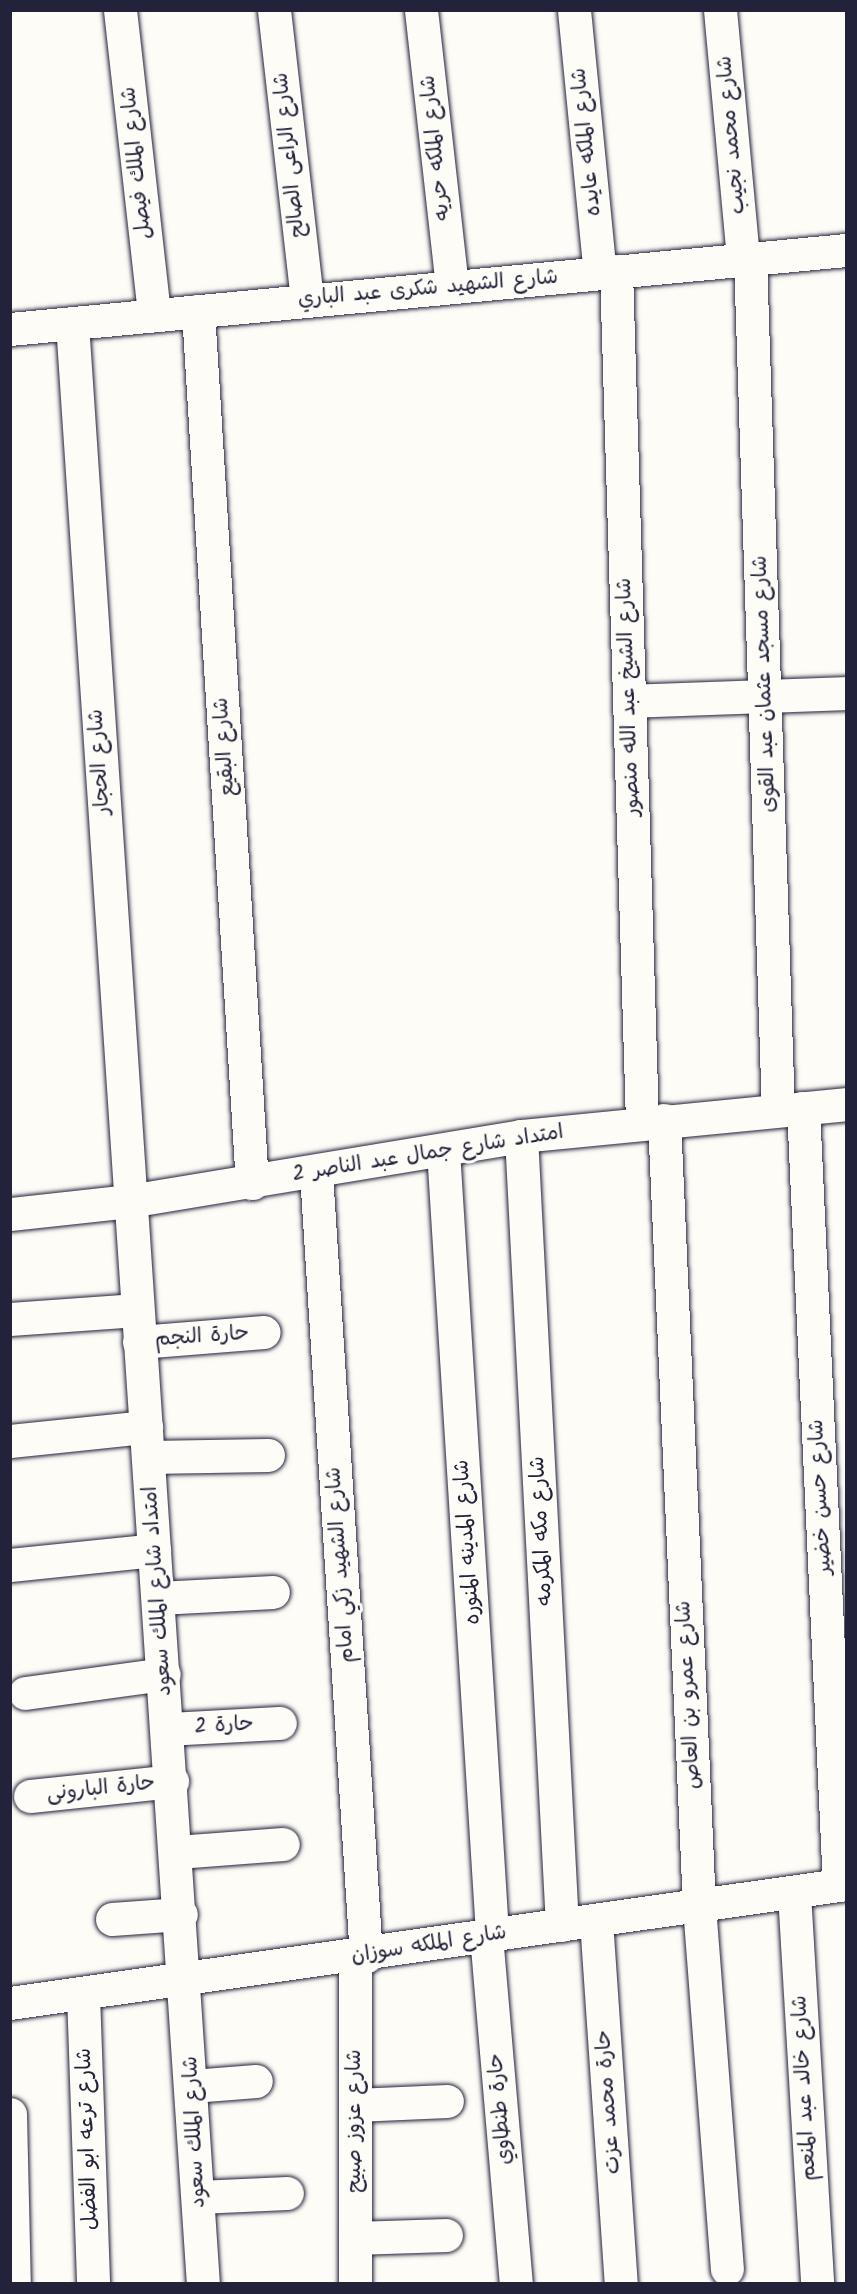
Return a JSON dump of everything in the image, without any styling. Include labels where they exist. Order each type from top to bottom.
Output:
[{"type":"street","name":"شارع الملك فيصل","points":[[120,10],[154,315]]},
{"type":"street","name":"شارع الراعى الصالح","points":[[274,10],[307,300]]},
{"type":"street","name":"شارع الملكه حريه","points":[[421,10],[452,286]]},
{"type":"street","name":"شارع الملكه عايده","points":[[574,10],[608,272]]},
{"type":"street","name":"شارع محمد نجيب","points":[[720,10],[747,259]]},
{"type":"street","name":"شارع الشهيد شكرى عبد الباري","points":[[10,329],[846,250]]},
{"type":"street","name":"شارع مسجد عثمان عبد القوى","points":[[747,259],[766,696],[791,1109]]},
{"type":"street","name":"شارع الشيخ عبد الله منصور","points":[[608,272],[653,1122]]},
{"type":"street","name":"شارع البقيع","points":[[198,311],[252,1183]]},
{"type":"street","name":"شارع الحجار","points":[[72,323],[129,1202]]},
{"type":"street","points":[[629,701],[846,693]]},
{"type":"street","name":"امتداد شارع جمال عبد الناصر 2","points":[[10,1214],[129,1202],[316,1173],[521,1136],[846,1104]]},
{"type":"street","name":"شارع حسن خضير","points":[[791,1109],[843,1885]]},
{"type":"street","name":"شارع عمرو بن العاص","points":[[653,1122],[699,1906],[726,2269]]},
{"type":"street","name":"شارع مكه المكرمه","points":[[521,1136],[562,1925]]},
{"type":"street","name":"شارع المدينه المنوره","points":[[443,1150],[489,1934]]},
{"type":"street","name":"شارع الشهيد زكي امام","points":[[316,1173],[361,1957]]},
{"type":"street","name":"امتداد شارع الملك سعود","points":[[129,1202],[186,1981]]},
{"type":"street","points":[[10,1319],[137,1310]]},
{"type":"street","name":"حارة النجم","points":[[139,1342],[264,1332]]},
{"type":"street","points":[[10,1441],[147,1442],[268,1455]]},
{"type":"street","points":[[10,1565],[154,1550]]},
{"type":"street","points":[[158,1598],[273,1592]]},
{"type":"street","points":[[25,1693],[164,1674]]},
{"type":"street","name":"حارة 2","points":[[168,1730],[280,1723]]},
{"type":"street","name":"حارة البارونى","points":[[30,1796],[172,1781]]},
{"type":"street","points":[[177,1852],[283,1844]]},
{"type":"street","name":"شارع الملكه سوزان","points":[[10,2003],[361,1957],[489,1934],[843,1885]]},
{"type":"street","name":"شارع خالد عبد المنعم","points":[[794,1893],[817,2283]]},
{"type":"street","points":[[112,1919],[181,1914]]},
{"type":"street","name":"حارة محمد عزت","points":[[596,1920],[621,2283]]},
{"type":"street","name":"حارة طنطاوي","points":[[489,1934],[516,2283]]},
{"type":"street","name":"شارع عزوز صبيح","points":[[355,2283],[355,2105],[361,1957]]},
{"type":"street","name":"شارع الملك سعود","points":[[186,1981],[203,2283]]},
{"type":"street","name":"شارع ترعه ابو الفضل","points":[[83,1994],[93,2283]]},
{"type":"street","points":[[192,2086],[256,2081]]},
{"type":"street","points":[[355,2105],[447,2101]]},
{"type":"street","points":[[10,2114],[14,2283]]},
{"type":"street","points":[[198,2197],[287,2193]]},
{"type":"street","points":[[355,2238],[446,2235]]}]
